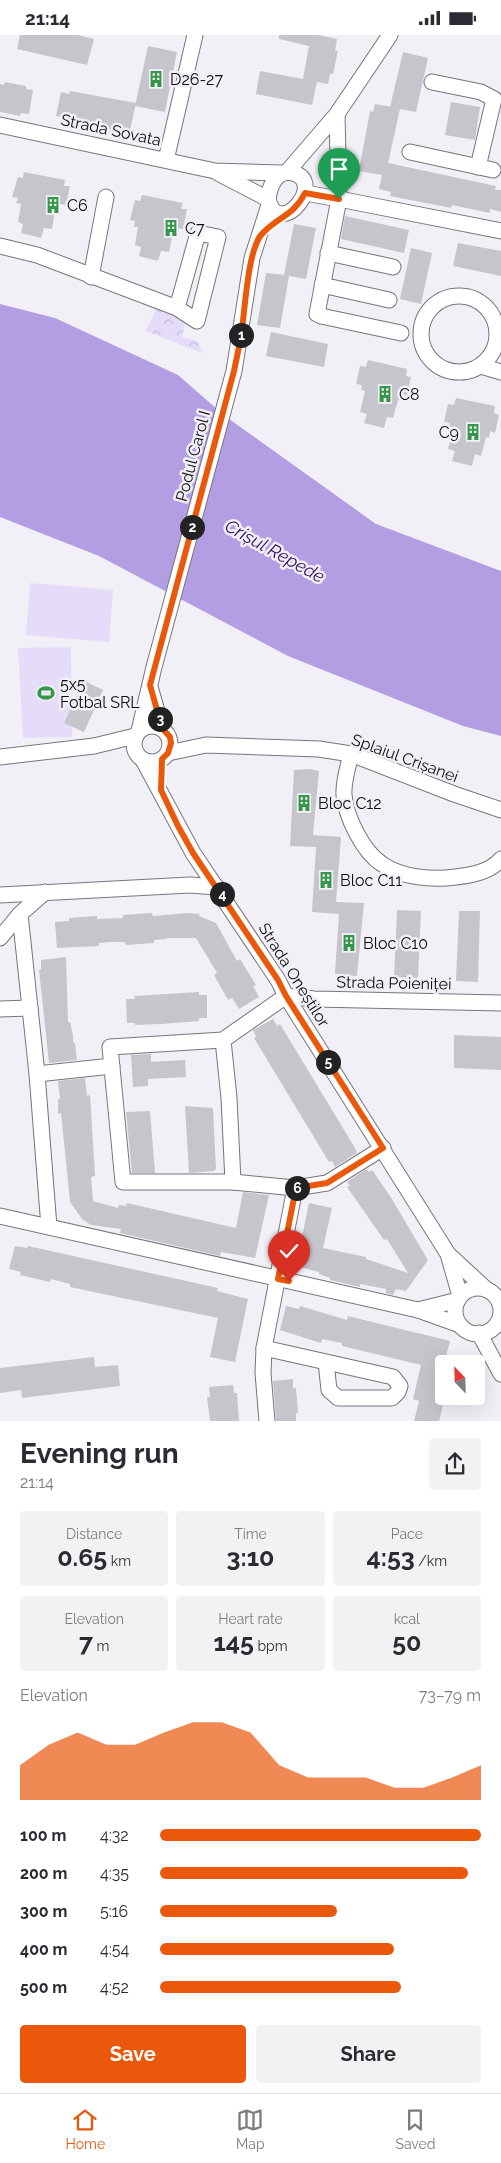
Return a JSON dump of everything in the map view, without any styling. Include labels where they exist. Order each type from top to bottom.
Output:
[{"type":"street","points":[[166,159],[195,35]]},
{"type":"street","points":[[287,213],[276,212],[268,202],[274,180],[285,173],[337,114],[390,35]]},
{"type":"street","points":[[432,82],[499,99],[478,167]]},
{"type":"street","points":[[337,114],[339,199],[317,310],[318,314],[401,333]]},
{"type":"street","name":"Strada Sovata","points":[[0,125],[215,171],[285,173]]},
{"type":"street","points":[[320,135],[338,146]]},
{"type":"street","points":[[260,236],[287,213],[295,209],[320,135]]},
{"type":"street","points":[[410,152],[493,170]]},
{"type":"street","name":"Strada Sovata","points":[[215,171],[268,202]]},
{"type":"street","points":[[285,173],[296,174],[304,187],[339,199],[501,231]]},
{"type":"street","points":[[91,277],[106,197]]},
{"type":"street","name":"Podul Carol I","points":[[137,733],[234,371],[242,329],[246,285],[268,202]]},
{"type":"street","points":[[0,246],[37,255],[177,308],[197,321],[218,237],[198,233],[177,308]]},
{"type":"street","points":[[328,253],[393,267]]},
{"type":"street","points":[[322,285],[389,300]]},
{"type":"street","points":[[481,366],[490,357],[497,339],[495,320],[489,309],[479,301],[467,296],[454,296],[442,299],[432,307],[423,323],[421,341],[426,353],[434,363],[444,369],[463,371],[481,366],[501,372]]},
{"type":"street","points":[[94,746],[139,756],[150,762],[165,756],[171,743],[150,685]]},
{"type":"street","points":[[0,757],[94,746],[137,733],[151,725],[166,732]]},
{"type":"street","name":"Splaiul Crișanei","points":[[166,732],[206,745],[320,749],[351,754],[454,794],[501,809]]},
{"type":"street","points":[[137,733],[134,745],[139,756]]},
{"type":"street","name":"Splaiul Crișanei","points":[[165,756],[206,745]]},
{"type":"street","points":[[351,754],[344,795],[348,815],[360,841],[382,864],[406,875],[444,879],[479,874],[501,859]]},
{"type":"street","name":"Strada Oneștilor","points":[[139,756],[161,790],[193,853],[278,980],[286,996],[448,1254],[459,1298]]},
{"type":"street","name":"Strada Oneștilor","points":[[161,790],[165,756]]},
{"type":"street","points":[[0,895],[190,885],[217,887]]},
{"type":"street","points":[[0,938],[20,913],[45,892]]},
{"type":"street","points":[[20,913],[37,1074],[49,1227]]},
{"type":"street","points":[[286,996],[223,1040],[110,1047],[123,1181],[233,1182],[296,1188],[327,1183],[383,1148]]},
{"type":"street","name":"Strada Poieniței","points":[[286,996],[314,999],[501,1003]]},
{"type":"street","points":[[0,1009],[30,1008]]},
{"type":"street","points":[[223,1040],[230,1098],[233,1182]]},
{"type":"street","points":[[37,1074],[112,1067]]},
{"type":"street","points":[[267,1421],[263,1373],[264,1348],[296,1188]]},
{"type":"street","points":[[0,1216],[418,1310],[460,1325],[472,1333],[492,1329],[500,1320],[499,1305],[493,1290],[472,1289],[459,1298],[418,1310]]},
{"type":"street","name":"Strada Oneștilor","points":[[448,1254],[493,1290]]},
{"type":"street","points":[[459,1298],[455,1314],[460,1325]]},
{"type":"street","points":[[479,1333],[501,1375]]},
{"type":"street","points":[[264,1348],[393,1377],[400,1386],[398,1392],[392,1397],[338,1398],[329,1390],[326,1362]]},
{"type":"green space","points":[[159,302],[187,315],[182,337],[198,341],[202,353],[146,331]]},
{"type":"green space","name":"5x5 Fotbal SRL","points":[[30,583],[113,590],[109,642],[26,635]]},
{"type":"green space","name":"5x5 Fotbal SRL","points":[[71,647],[72,737],[23,738],[18,648]]},
{"type":"water","name":"Crișul Repede","points":[[0,304],[55,318],[178,375],[225,416],[376,524],[501,571],[501,736],[463,726],[288,656],[99,556],[0,517]]},
{"type":"building","points":[[20,35],[78,35],[94,39],[87,65],[17,49]]},
{"type":"building","points":[[279,35],[318,35],[337,39],[335,51],[338,51],[333,74],[330,74],[328,84],[317,82],[312,105],[256,94],[260,71],[303,79],[309,46],[279,39]]},
{"type":"building","name":"D26-27","points":[[148,46],[177,52],[165,112],[135,106]]},
{"type":"building","points":[[403,52],[428,58],[416,112],[400,109],[388,163],[496,186],[495,190],[501,190],[501,212],[490,209],[490,213],[452,205],[451,208],[390,196],[391,192],[379,189],[382,175],[359,171],[370,111],[373,112],[375,104],[390,107]]},
{"type":"building","points":[[5,82],[26,86],[26,89],[33,90],[29,114],[21,113],[20,116],[0,112],[0,84],[4,85]]},
{"type":"building","points":[[70,91],[136,103],[130,130],[125,129],[124,132],[63,121],[63,117],[56,116],[61,92],[69,94]]},
{"type":"building","points":[[451,102],[480,107],[475,140],[445,135]]},
{"type":"building","name":"C6","points":[[24,172],[65,180],[64,186],[70,186],[66,205],[60,204],[59,211],[55,210],[52,229],[44,228],[41,238],[21,233],[23,224],[18,222],[21,204],[16,203],[18,198],[12,197],[18,177],[23,178]]},
{"type":"building","name":"C7","points":[[142,195],[183,203],[181,209],[187,209],[183,229],[177,228],[176,234],[173,233],[169,252],[161,251],[158,261],[139,256],[141,247],[135,245],[138,227],[134,227],[135,221],[130,220],[135,200],[140,201]]},
{"type":"building","points":[[345,216],[409,230],[404,253],[341,239]]},
{"type":"building","points":[[294,224],[316,228],[306,279],[289,276],[280,328],[257,325],[266,273],[284,275]]},
{"type":"building","points":[[458,243],[501,251],[501,276],[453,266]]},
{"type":"building","points":[[411,248],[432,253],[421,304],[400,299]]},
{"type":"building","points":[[271,332],[328,344],[324,367],[266,356]]},
{"type":"building","name":"C8","points":[[368,360],[407,369],[406,376],[411,377],[407,395],[402,394],[401,401],[398,400],[393,418],[387,417],[384,428],[364,423],[367,414],[360,412],[365,391],[361,390],[362,385],[356,384],[360,366],[366,367]]},
{"type":"building","name":"C9","points":[[456,398],[495,406],[494,413],[499,415],[495,433],[490,431],[489,438],[486,437],[481,456],[475,454],[472,466],[452,461],[455,451],[448,449],[453,429],[448,428],[450,423],[444,422],[448,404],[454,405]]},
{"type":"building","points":[[84,681],[103,690],[84,732],[64,723]]},
{"type":"building","points":[[310,769],[319,771],[313,835],[341,837],[336,902],[364,903],[357,976],[335,974],[339,914],[312,912],[316,847],[290,846],[294,770]]},
{"type":"building","points":[[397,910],[421,911],[418,978],[394,977]]},
{"type":"building","points":[[459,911],[480,911],[478,982],[456,981]]},
{"type":"building","points":[[152,913],[153,916],[188,913],[200,914],[199,916],[216,923],[237,961],[240,959],[256,985],[253,986],[259,997],[239,1009],[232,998],[228,1000],[214,975],[217,973],[196,938],[167,938],[154,940],[154,943],[126,945],[125,942],[110,942],[99,943],[99,946],[57,948],[55,922],[69,921],[69,918],[97,916],[97,919],[123,918],[123,915]]},
{"type":"building","points":[[66,957],[68,1022],[70,1022],[73,1042],[75,1043],[77,1060],[49,1063],[39,970],[41,969],[41,960]]},
{"type":"building","points":[[199,992],[199,995],[207,995],[207,1018],[199,1018],[199,1021],[161,1024],[135,1025],[135,1023],[127,1023],[126,999],[135,999],[134,996]]},
{"type":"building","points":[[273,1019],[277,1026],[280,1024],[355,1148],[357,1153],[335,1167],[332,1161],[329,1162],[254,1038],[256,1037],[253,1030]]},
{"type":"building","points":[[454,1035],[501,1037],[501,1070],[454,1068]]},
{"type":"building","points":[[151,1054],[151,1062],[185,1060],[186,1077],[148,1079],[148,1086],[133,1087],[131,1055]]},
{"type":"building","points":[[85,1078],[87,1096],[90,1095],[95,1176],[91,1177],[93,1201],[118,1208],[119,1205],[126,1206],[127,1203],[236,1228],[243,1192],[269,1195],[255,1258],[221,1252],[220,1256],[120,1233],[121,1229],[91,1225],[82,1219],[70,1202],[61,1113],[58,1114],[58,1099],[60,1099],[58,1081]]},
{"type":"building","points":[[185,1106],[213,1108],[216,1169],[214,1171],[189,1173]]},
{"type":"building","points":[[150,1111],[155,1173],[132,1173],[126,1112]]},
{"type":"building","points":[[367,1169],[369,1172],[372,1170],[390,1196],[428,1260],[406,1291],[396,1289],[393,1295],[386,1293],[386,1289],[360,1284],[360,1287],[330,1280],[330,1278],[319,1274],[319,1272],[296,1266],[309,1203],[332,1208],[323,1248],[366,1257],[366,1259],[408,1273],[387,1239],[384,1240],[347,1187],[350,1186],[347,1182]]},
{"type":"building","points":[[15,1246],[27,1248],[28,1246],[218,1288],[217,1291],[248,1299],[235,1362],[210,1357],[218,1318],[70,1287],[70,1284],[51,1279],[50,1282],[20,1275],[21,1272],[9,1269]]},
{"type":"building","points":[[286,1306],[299,1309],[300,1306],[347,1320],[348,1316],[450,1341],[446,1355],[435,1355],[435,1405],[443,1405],[439,1421],[414,1421],[419,1401],[413,1399],[421,1365],[342,1346],[342,1343],[322,1339],[321,1343],[280,1330]]},
{"type":"building","points":[[94,1357],[95,1367],[118,1365],[120,1386],[22,1398],[21,1390],[0,1393],[0,1368]]},
{"type":"building","points":[[293,1379],[293,1388],[296,1388],[298,1413],[296,1413],[296,1421],[276,1421],[273,1381]]},
{"type":"building","points":[[233,1385],[234,1393],[237,1393],[239,1421],[210,1421],[207,1397],[210,1397],[209,1387]]},
{"type":"place","name":"D26-27","points":[[156,79]]},
{"type":"place","name":"C6","points":[[53,205]]},
{"type":"place","name":"C7","points":[[171,228]]},
{"type":"place","name":"C8","points":[[385,394]]},
{"type":"place","name":"C9","points":[[473,432]]},
{"type":"place","name":"5x5 Fotbal SRL","points":[[46,693]]},
{"type":"place","name":"Bloc C12","points":[[304,803]]},
{"type":"place","name":"Bloc C11","points":[[326,880]]},
{"type":"place","name":"Bloc C10","points":[[349,943]]},
{"type":"route","points":[[289,1281],[278,1279],[296,1188],[327,1183],[383,1148],[286,996],[278,980],[193,853],[178,826],[161,790],[162,759],[168,753],[171,743],[167,732],[162,728],[150,685],[234,371],[242,329],[246,285],[252,258],[260,236],[287,213],[295,209],[305,193],[339,199]]}]
